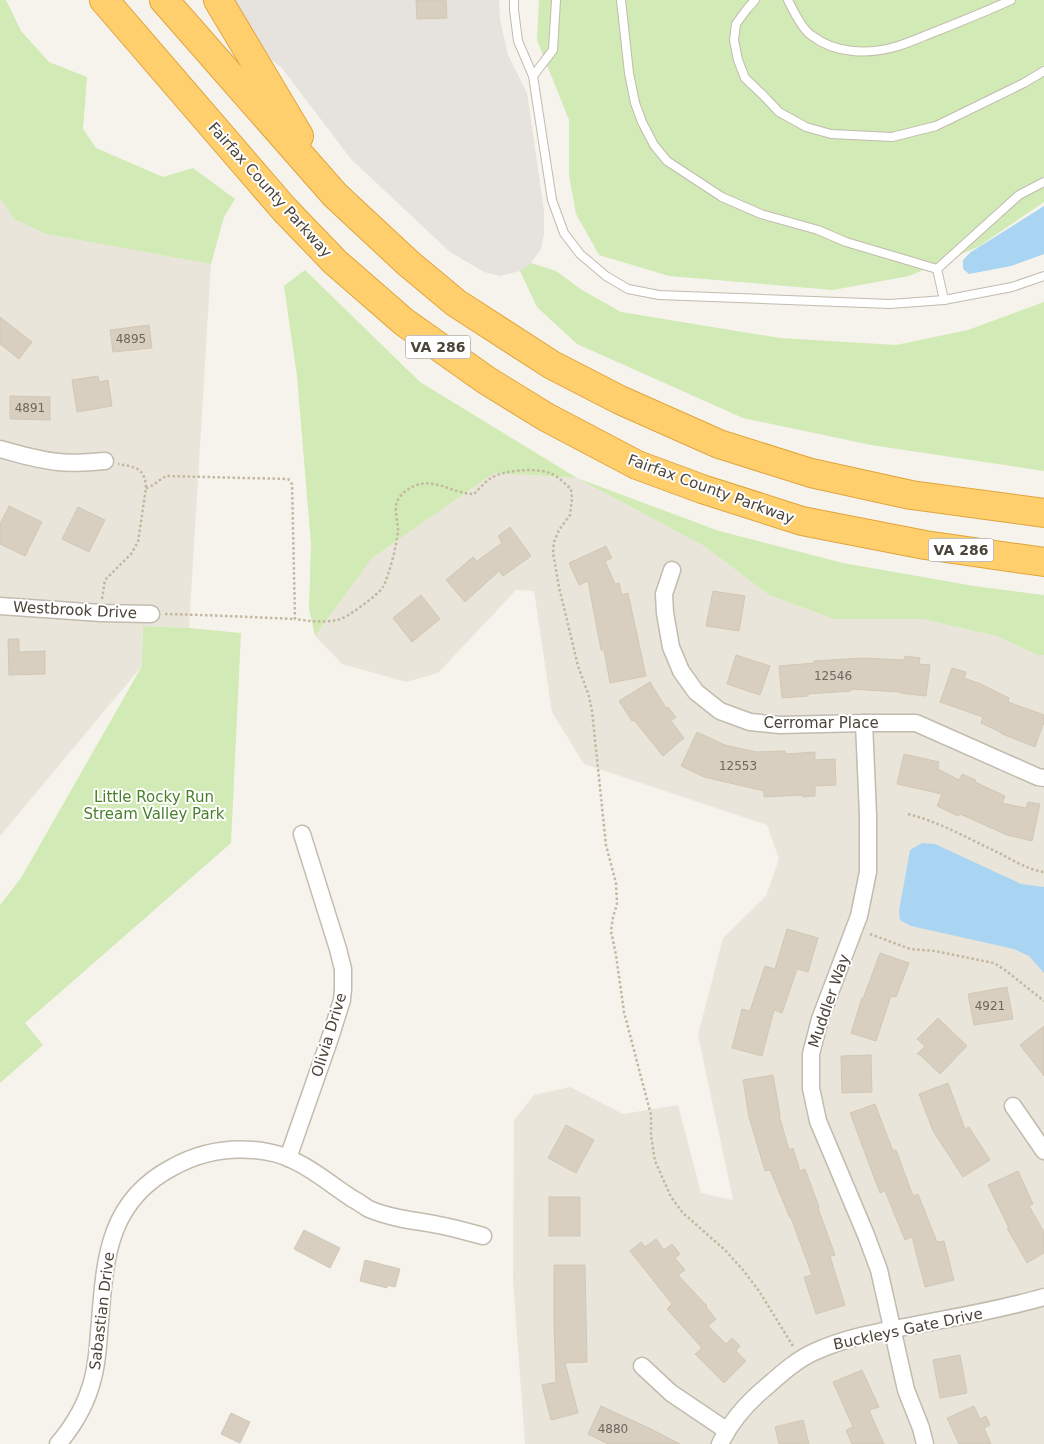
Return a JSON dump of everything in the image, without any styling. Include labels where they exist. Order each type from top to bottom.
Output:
[{"type":"highway","name":"Fairfax County Parkway","points":[[104,0],[284,209],[336,262],[411,327],[486,380],[546,416],[637,464],[702,489],[802,521],[925,544],[1044,562]]},
{"type":"highway","name":"VA 286","points":[[164,0],[335,195],[456,303],[552,365],[620,400],[719,444],[811,473],[911,495],[1044,513]]},
{"type":"highway","points":[[218,0],[335,195]]},
{"type":"street","points":[[0,449],[58,462],[105,461]]},
{"type":"street","name":"Cerromar Place","points":[[672,570],[664,594],[671,647],[681,671],[696,692],[720,711],[750,722],[780,725],[916,723],[1038,778],[1044,778]]},
{"type":"street","name":"Westbrook Drive","points":[[0,606],[101,613],[151,614]]},
{"type":"street","name":"Muddler Way","points":[[864,723],[868,872],[859,916],[820,1019],[811,1054],[811,1088],[818,1121],[879,1270],[906,1390],[921,1428],[925,1444]]},
{"type":"street","name":"Olivia Drive","points":[[288,1158],[330,1038],[344,988],[343,969],[338,949],[318,880],[302,834]]},
{"type":"street","points":[[1013,1106],[1044,1150]]},
{"type":"street","name":"Sabastian Drive","points":[[58,1444],[71,1429],[90,1392],[97,1362],[107,1253],[117,1225],[134,1198],[155,1177],[181,1162],[200,1155],[233,1149],[266,1151],[301,1164],[368,1208],[396,1218],[429,1223],[483,1236]]},
{"type":"street","name":"Buckleys Gate Drive","points":[[723,1437],[755,1396],[784,1371],[812,1352],[843,1340],[1014,1306],[1044,1297]]},
{"type":"street","points":[[642,1366],[723,1437]]},
{"type":"lane","points":[[514,0],[518,41],[533,76],[552,200],[564,233],[580,254],[606,276],[628,289],[659,295],[890,304],[944,300],[1012,288],[1044,276]]},
{"type":"lane","points":[[533,76],[553,50],[556,0]]},
{"type":"lane","points":[[621,0],[629,72],[635,103],[654,145],[667,161],[722,197],[761,214],[818,230],[846,242],[937,269]]},
{"type":"lane","points":[[756,0],[736,24],[734,40],[738,60],[745,78],[779,112],[806,127],[831,134],[892,137],[936,126],[1024,83],[1044,71]]},
{"type":"lane","points":[[788,0],[809,34],[828,46],[849,51],[872,51],[898,47],[1011,0]]},
{"type":"lane","points":[[937,269],[1019,195],[1044,182]]},
{"type":"lane","points":[[937,269],[944,300]]},
{"type":"path","points":[[101,613],[106,580],[131,554],[138,542],[146,488],[146,480],[142,472],[137,468],[105,461]]},
{"type":"path","points":[[151,614],[239,615],[316,622],[338,620],[348,616],[382,588],[393,556],[398,531],[396,504],[402,494],[414,486],[426,483],[438,484],[467,494],[474,494],[490,478],[498,474],[534,470],[553,474],[571,489],[570,515],[554,542],[553,554],[578,666],[592,711],[606,845],[616,883],[617,904],[611,931],[624,1012],[651,1115],[651,1136],[655,1161],[671,1197],[683,1213],[725,1250],[743,1270],[759,1292],[801,1360]]},
{"type":"path","points":[[146,488],[151,487],[166,476],[288,479],[292,484],[295,619]]},
{"type":"path","points":[[908,814],[920,817],[1021,864],[1044,872]]},
{"type":"path","points":[[870,934],[910,948],[994,963],[1006,970],[1044,1001]]},
{"type":"shaded area","points":[[231,0],[499,0],[500,20],[508,55],[527,93],[544,211],[544,234],[541,249],[531,263],[520,271],[500,276],[484,272],[450,252],[351,159],[281,67],[256,48]]},
{"type":"shaded area","points":[[0,198],[14,219],[46,234],[211,264],[189,628],[143,626],[142,666],[0,836]]},
{"type":"shaded area","points":[[494,473],[577,478],[704,546],[769,595],[834,619],[922,619],[997,636],[1037,655],[1044,655],[1044,1444],[525,1444],[513,1280],[514,1120],[534,1095],[570,1087],[623,1114],[678,1105],[701,1193],[733,1200],[698,1035],[723,938],[766,896],[779,859],[767,825],[584,764],[552,712],[534,591],[516,590],[438,673],[406,682],[342,664],[315,636],[372,558]]},
{"type":"green space","points":[[0,0],[6,0],[21,31],[49,62],[87,77],[83,129],[96,148],[163,177],[193,168],[235,199],[224,217],[211,264],[46,234],[14,219],[0,198]]},
{"type":"green space","points":[[539,0],[1044,0],[1044,202],[978,247],[909,276],[833,290],[669,276],[599,255],[576,214],[569,175],[569,120],[537,40]]},
{"type":"green space","points":[[531,263],[556,271],[582,290],[621,312],[780,338],[896,345],[968,330],[1044,302],[1044,471],[871,445],[743,418],[577,344],[537,307],[520,271]]},
{"type":"green space","points":[[305,270],[420,382],[577,478],[494,473],[372,558],[315,636],[309,609],[311,544],[297,376],[284,286]]},
{"type":"green space","points":[[577,478],[719,531],[843,563],[974,586],[1044,595],[1044,655],[1037,655],[997,636],[922,619],[834,619],[769,595],[704,546]]},
{"type":"green space","name":"Little Rocky Run Stream Valley Park","points":[[143,626],[241,633],[231,843],[25,1023],[43,1045],[0,1083],[0,905],[21,878],[142,666]]},
{"type":"water","points":[[1044,206],[1044,254],[1011,266],[969,274],[963,269],[963,260],[971,252]]},
{"type":"water","points":[[922,843],[935,844],[1021,884],[1044,887],[1044,973],[1029,956],[1014,949],[911,926],[900,920],[899,911],[910,850]]},
{"type":"building","points":[[416,0],[446,0],[447,18],[417,19]]},
{"type":"building","points":[[0,317],[32,342],[19,359],[0,344]]},
{"type":"building","points":[[149,325],[152,348],[113,352],[110,330]]},
{"type":"building","points":[[98,376],[99,382],[108,380],[112,406],[77,412],[72,380]]},
{"type":"building","points":[[10,396],[50,397],[50,420],[10,419]]},
{"type":"building","points":[[9,506],[42,522],[25,556],[0,544],[0,524]]},
{"type":"building","points":[[78,507],[105,520],[89,552],[62,539]]},
{"type":"building","points":[[510,527],[531,556],[503,576],[499,571],[465,602],[446,580],[473,557],[477,561],[502,543],[498,536]]},
{"type":"building","points":[[606,546],[612,558],[605,561],[615,584],[619,583],[622,595],[628,593],[646,676],[610,683],[604,650],[601,650],[588,581],[579,585],[569,563]]},
{"type":"building","points":[[713,591],[745,596],[739,631],[706,626]]},
{"type":"building","points":[[421,595],[440,619],[412,642],[393,618]]},
{"type":"building","points":[[8,639],[19,639],[19,652],[45,651],[45,674],[9,675]]},
{"type":"building","points":[[736,655],[770,666],[760,695],[727,684]]},
{"type":"building","points":[[905,656],[920,658],[919,664],[930,665],[926,696],[900,692],[851,689],[851,691],[782,698],[779,666],[814,663],[814,661],[862,658],[904,660]]},
{"type":"building","points":[[952,668],[966,672],[964,678],[1009,698],[1008,702],[1044,715],[1044,722],[1035,747],[1002,734],[981,723],[983,717],[940,702]]},
{"type":"building","points":[[650,682],[666,708],[668,707],[676,717],[671,721],[684,738],[663,756],[634,720],[632,721],[619,701]]},
{"type":"building","points":[[697,732],[725,745],[756,752],[785,751],[785,754],[815,752],[815,760],[835,759],[836,785],[815,786],[815,796],[764,797],[764,791],[704,777],[681,766]]},
{"type":"building","points":[[904,754],[939,762],[938,769],[959,780],[962,774],[976,780],[975,782],[1005,796],[1002,803],[1026,808],[1028,802],[1040,804],[1032,841],[1007,835],[937,806],[942,794],[897,784]]},
{"type":"building","points":[[787,929],[818,938],[808,972],[797,969],[782,1013],[774,1010],[762,1056],[732,1048],[742,1009],[750,1011],[765,966],[775,969]]},
{"type":"building","points":[[880,953],[909,963],[896,997],[891,996],[876,1041],[851,1033],[862,998]]},
{"type":"building","points":[[1007,987],[1013,1019],[974,1025],[968,994]]},
{"type":"building","points":[[938,1018],[967,1046],[940,1074],[917,1054],[925,1046],[917,1039]]},
{"type":"building","points":[[1044,1026],[1044,1076],[1020,1045]]},
{"type":"building","points":[[871,1055],[872,1092],[842,1093],[841,1056]]},
{"type":"building","points":[[773,1075],[779,1115],[789,1150],[793,1148],[800,1171],[805,1169],[819,1207],[835,1255],[830,1256],[845,1305],[816,1314],[804,1277],[812,1275],[791,1218],[770,1170],[765,1171],[749,1117],[743,1080]]},
{"type":"building","points":[[948,1083],[965,1129],[969,1127],[990,1160],[963,1177],[933,1131],[919,1094]]},
{"type":"building","points":[[875,1104],[893,1151],[896,1150],[913,1196],[918,1194],[937,1242],[944,1241],[954,1280],[925,1287],[912,1237],[905,1240],[885,1191],[880,1193],[850,1113]]},
{"type":"building","points":[[566,1125],[594,1140],[576,1173],[548,1158]]},
{"type":"building","points":[[1018,1171],[1033,1204],[1029,1206],[1044,1232],[1044,1253],[1027,1263],[1007,1228],[1009,1228],[988,1185]]},
{"type":"building","points":[[549,1197],[580,1197],[580,1236],[549,1236]]},
{"type":"building","points":[[304,1230],[340,1248],[330,1268],[294,1249]]},
{"type":"building","points":[[656,1239],[664,1250],[672,1244],[680,1254],[675,1258],[685,1270],[678,1275],[707,1306],[716,1319],[708,1326],[726,1344],[732,1338],[740,1346],[736,1351],[746,1361],[724,1383],[695,1354],[702,1348],[667,1309],[672,1304],[630,1251],[641,1242],[645,1247]]},
{"type":"building","points":[[365,1260],[400,1269],[395,1287],[387,1285],[387,1288],[360,1281]]},
{"type":"building","points":[[554,1265],[585,1265],[587,1362],[565,1363],[578,1413],[551,1420],[542,1385],[556,1382]]},
{"type":"building","points":[[960,1355],[967,1393],[940,1398],[933,1360]]},
{"type":"building","points":[[862,1370],[879,1407],[869,1410],[884,1444],[852,1444],[846,1430],[853,1427],[833,1382]]},
{"type":"building","points":[[601,1406],[680,1444],[608,1444],[588,1434]]},
{"type":"building","points":[[974,1406],[980,1419],[986,1416],[990,1425],[984,1428],[991,1444],[959,1444],[947,1418]]},
{"type":"building","points":[[231,1413],[250,1422],[240,1443],[221,1434]]},
{"type":"building","points":[[803,1420],[809,1444],[779,1444],[775,1427]]}]
